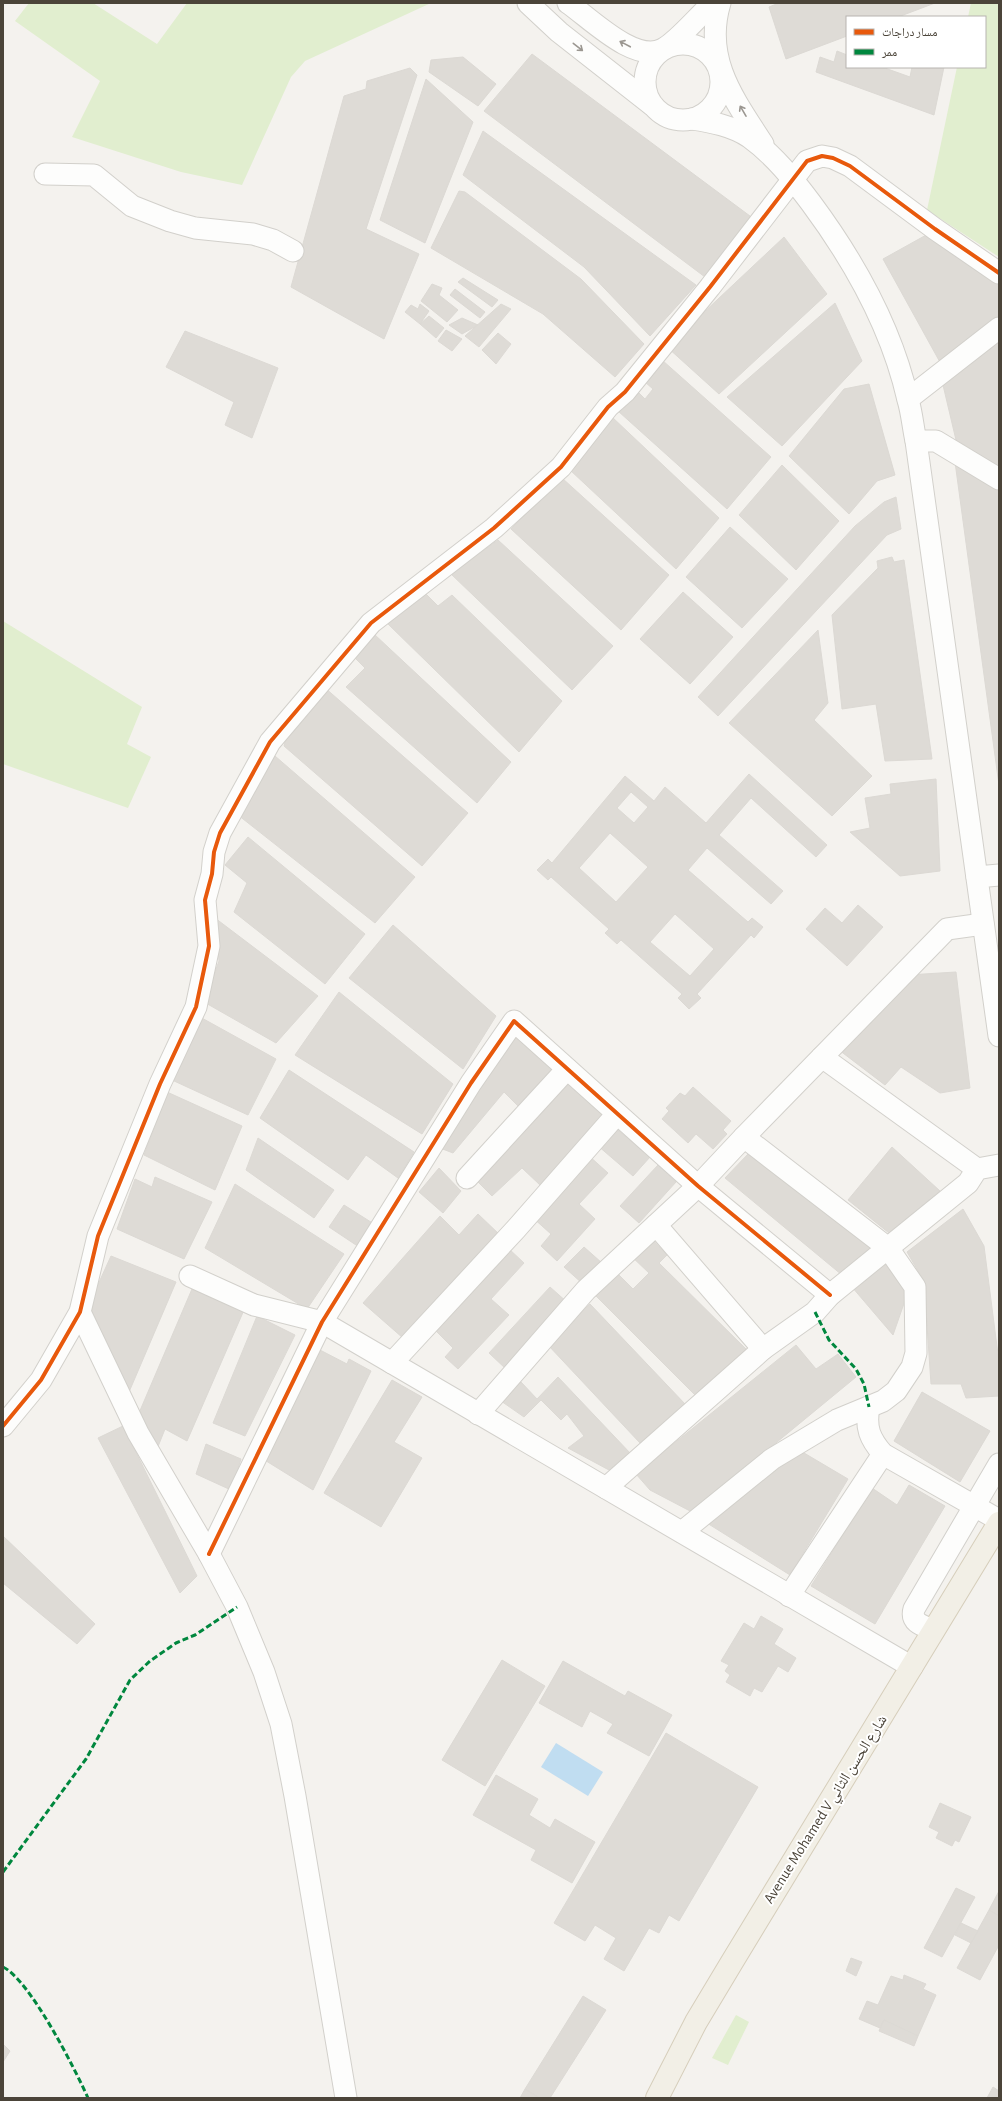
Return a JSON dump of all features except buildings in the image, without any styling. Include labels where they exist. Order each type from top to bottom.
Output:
[{"type":"main road","name":"Avenue Mohamed V شارع الحسن الثاني","points":[[657,2098],[696,2022],[816,1822],[999,1523]]},
{"type":"street","points":[[528,3],[559,32],[661,113],[671,119],[692,119],[713,122],[748,137],[772,156],[793,178],[831,230],[865,290],[892,348],[908,400],[916,441],[999,1036]]},
{"type":"street","points":[[652,105],[647,94],[645,82],[647,69],[653,58],[713,3]]},
{"type":"street","points":[[692,119],[706,114],[715,104],[720,93],[722,80],[714,42],[714,31],[720,3]]},
{"type":"street","points":[[559,32],[573,6],[622,44],[635,49],[646,51],[663,49],[675,44],[688,44],[701,48],[712,56],[744,114],[772,156]]},
{"type":"street","points":[[3,1426],[41,1380],[80,1312],[98,1236],[160,1084],[196,1007],[208,946],[205,900],[212,874],[214,852],[220,833],[270,742],[371,623],[494,528],[561,467],[608,408],[625,392],[807,161],[822,156],[833,158],[850,166],[935,229],[999,273]]},
{"type":"street","points":[[45,174],[94,175],[132,206],[170,221],[195,228],[253,234],[273,240],[293,251]]},
{"type":"street","points":[[908,400],[999,328]]},
{"type":"street","points":[[916,441],[936,441],[999,479]]},
{"type":"street","points":[[977,877],[999,875]]},
{"type":"street","points":[[478,1414],[586,1290],[698,1186],[744,1136],[947,929],[983,924]]},
{"type":"street","points":[[209,1554],[322,1322],[468,1090],[514,1021],[698,1186],[830,1295]]},
{"type":"street","points":[[822,1057],[977,1169],[999,1165]]},
{"type":"street","points":[[467,1178],[567,1069]]},
{"type":"street","points":[[392,1363],[516,1229],[617,1114]]},
{"type":"street","points":[[682,1532],[772,1459],[837,1420],[883,1401],[896,1391],[912,1367],[916,1353],[915,1287],[888,1248],[744,1136]]},
{"type":"street","points":[[606,1488],[764,1349],[815,1312],[830,1295],[968,1183],[977,1169]]},
{"type":"street","points":[[656,1225],[764,1349]]},
{"type":"street","points":[[190,1276],[254,1305],[322,1322],[912,1666]]},
{"type":"street","points":[[80,1312],[138,1433],[209,1554],[236,1607],[264,1672],[281,1724],[296,1796],[346,2098]]},
{"type":"street","points":[[869,1407],[868,1416],[871,1440],[883,1454],[976,1505],[999,1520]]},
{"type":"street","points":[[790,1596],[883,1454]]},
{"type":"street","points":[[934,1630],[916,1622],[913,1617],[914,1609],[999,1464]]},
{"type":"green space","points":[[29,3],[93,3],[157,44],[187,3],[431,3],[305,61],[291,77],[242,185],[181,172],[72,137],[100,81],[15,21]]},
{"type":"green space","points":[[971,3],[999,3],[999,257],[927,210],[957,68],[986,68],[986,16],[968,16]]},
{"type":"green space","points":[[3,621],[142,707],[127,744],[151,757],[128,808],[3,764]]},
{"type":"green space","points":[[736,2015],[749,2022],[728,2065],[712,2058]]},
{"type":"water","points":[[556,1743],[603,1772],[588,1796],[541,1767]]},
{"type":"marked path","points":[[815,1312],[829,1340],[856,1369],[864,1384],[869,1407]]},
{"type":"marked path","points":[[3,1872],[86,1759],[130,1680],[150,1661],[176,1643],[195,1635],[237,1607]]},
{"type":"marked path","points":[[3,1967],[14,1975],[26,1989],[51,2026],[88,2098]]},
{"type":"cycle path","points":[[3,1426],[41,1380],[80,1312],[98,1236],[160,1084],[196,1007],[209,946],[205,900],[212,874],[214,852],[220,833],[270,742],[371,623],[494,528],[561,467],[608,407],[625,392],[710,287],[807,161],[822,156],[833,158],[850,166],[935,229],[999,273]]},
{"type":"cycle path","points":[[209,1554],[322,1322],[471,1083],[514,1021],[698,1186],[830,1295]]}]
